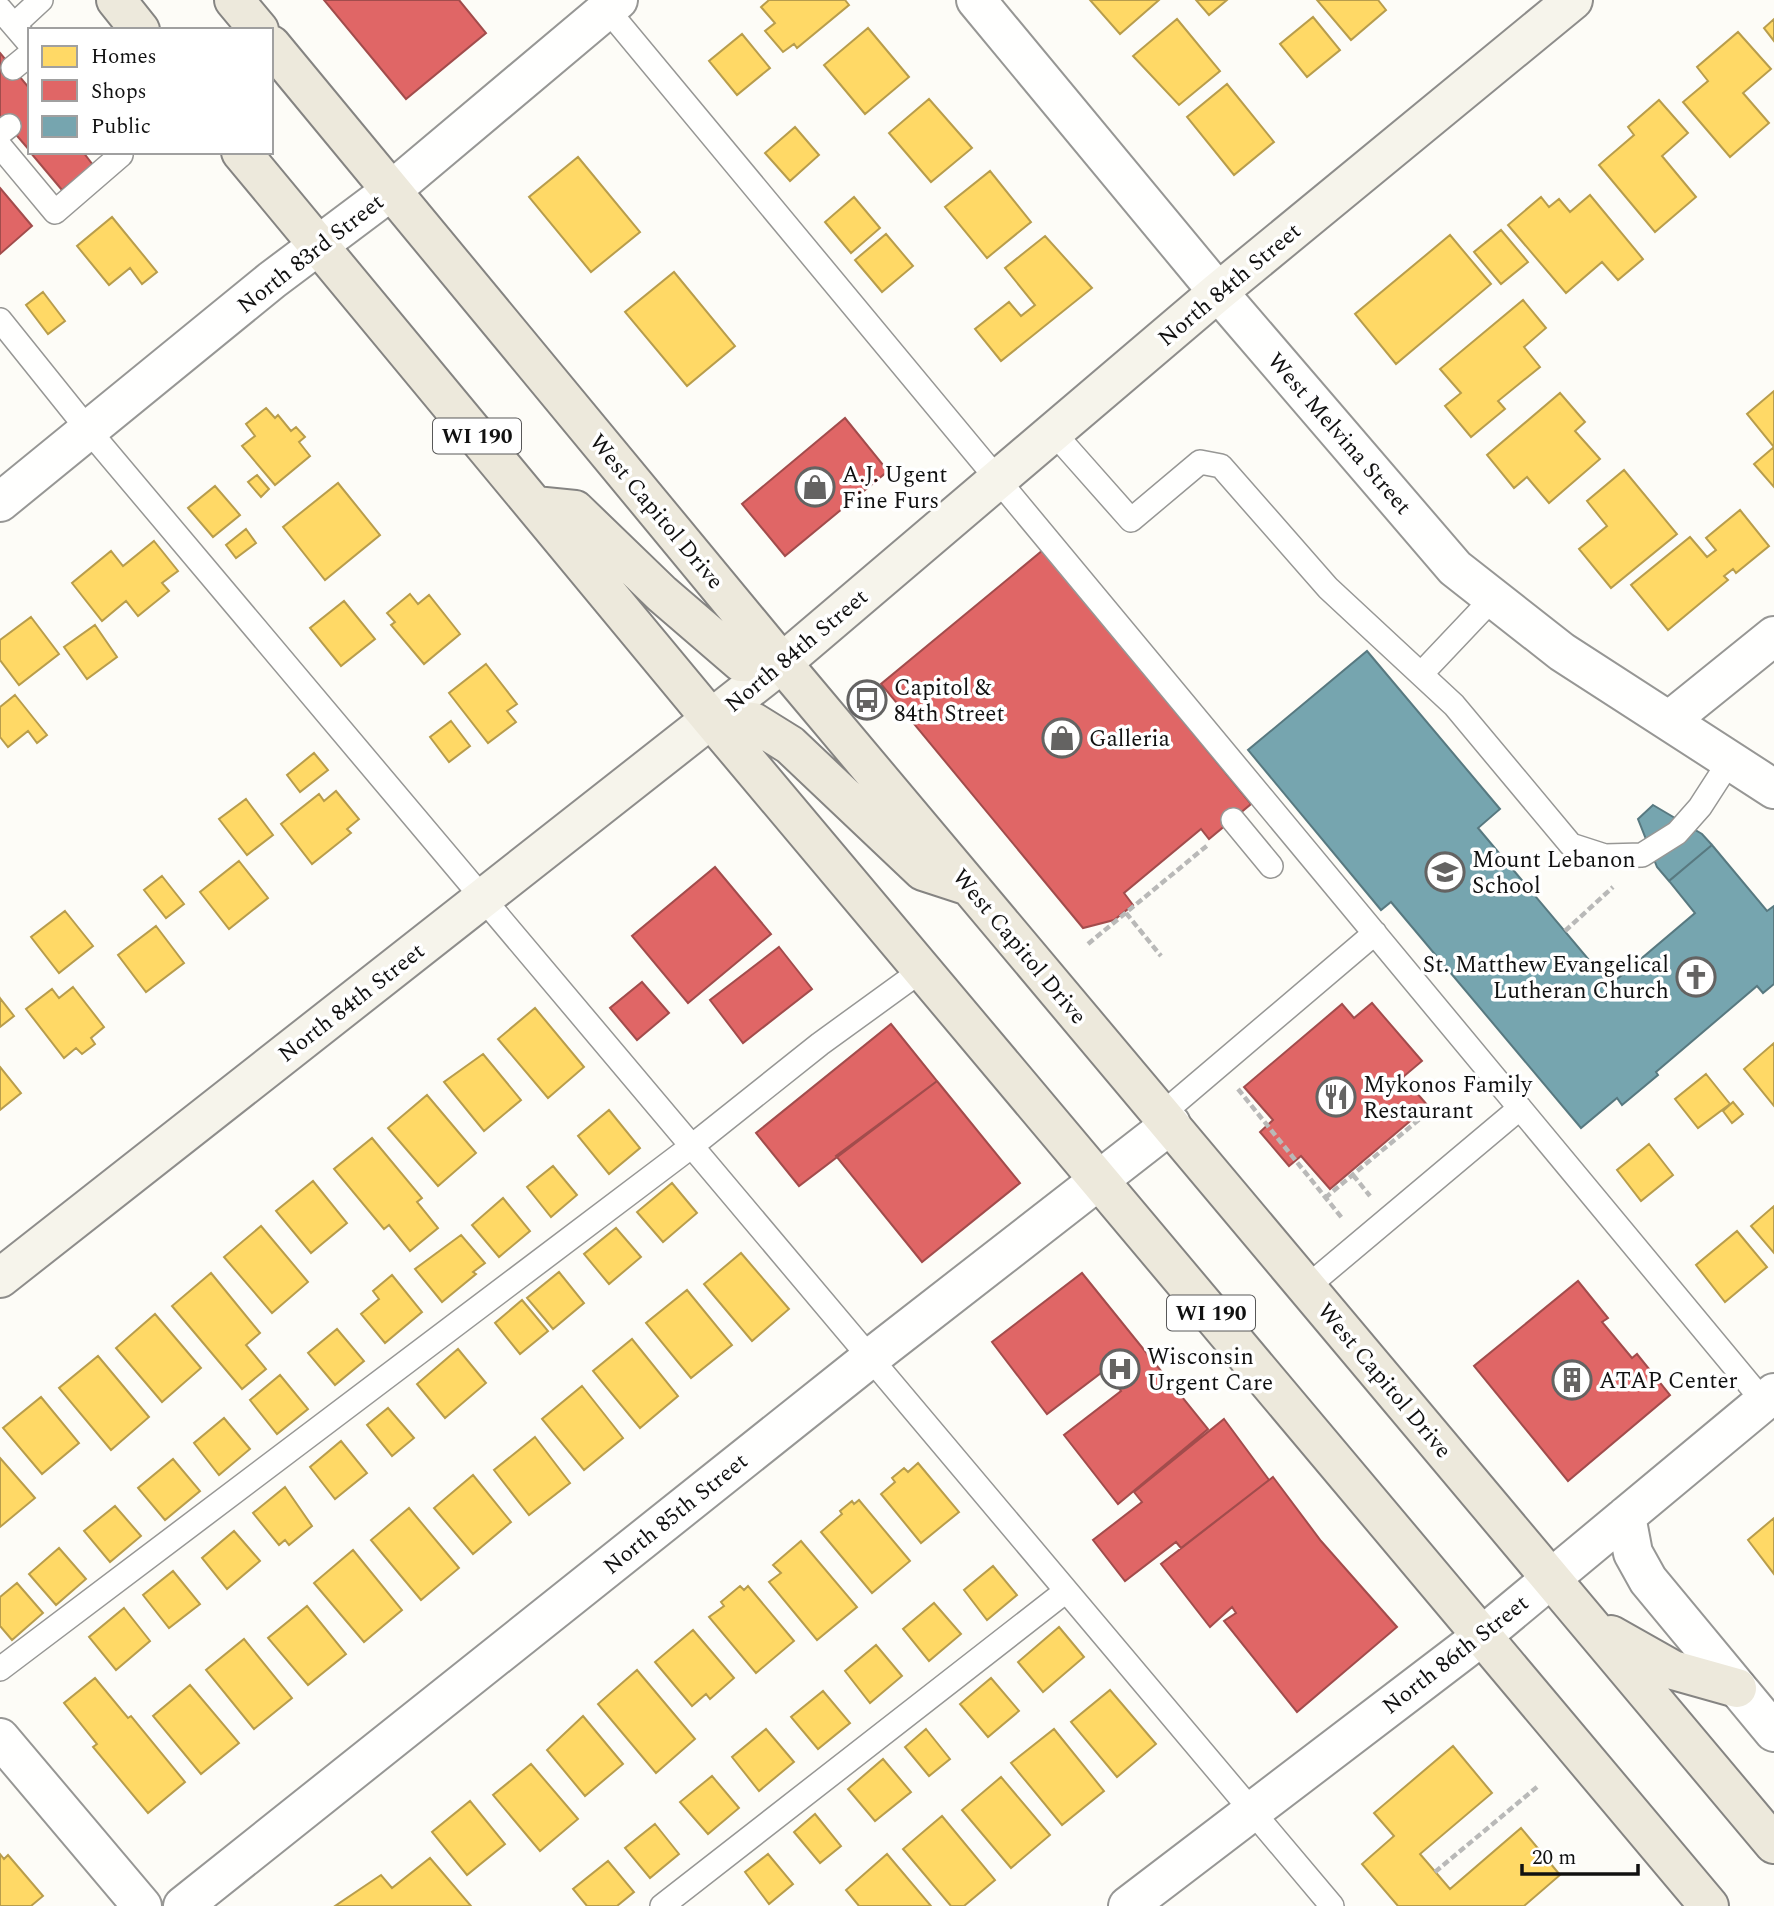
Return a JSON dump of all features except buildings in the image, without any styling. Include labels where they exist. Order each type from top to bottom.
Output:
[{"type":"main road","points":[[116,0],[138,28]]},
{"type":"main road","points":[[234,0],[257,28]]},
{"type":"main road","name":"West Capitol Drive","points":[[273,47],[782,663],[1774,1844]]},
{"type":"main road","name":"WI 190","points":[[243,154],[712,720],[1709,1906]]},
{"type":"main road","points":[[535,506],[575,510],[662,594],[741,662],[782,663]]},
{"type":"main road","points":[[712,720],[753,722],[790,745],[923,871],[970,886]]},
{"type":"main road","points":[[1587,1621],[1673,1670],[1737,1688]]},
{"type":"street","name":"West Melvina Street","points":[[976,0],[1218,292],[1455,568],[1562,652],[1774,789]]},
{"type":"street","name":"North 84th Street","points":[[0,1278],[712,720],[1218,292],[1573,0]]},
{"type":"street","name":"North 83rd Street","points":[[0,502],[90,432],[317,245],[392,190],[608,3]]},
{"type":"street","points":[[1670,720],[1774,636]]},
{"type":"street","name":"North 85th Street","points":[[183,1906],[869,1359],[1099,1181],[1166,1119]]},
{"type":"street","name":"North 86th Street","points":[[1128,1906],[1482,1636],[1769,1398]]},
{"type":"street","points":[[1626,1516],[1633,1553],[1648,1580],[1774,1732]]},
{"type":"street","points":[[0,1738],[142,1906]]},
{"type":"lane","points":[[28,42],[5,18],[41,0]]},
{"type":"lane","points":[[608,3],[1520,1108],[1769,1398]]},
{"type":"lane","points":[[3,135],[30,167],[55,212],[120,154]]},
{"type":"lane","points":[[0,320],[90,432],[485,897],[869,1359],[1332,1906]]},
{"type":"lane","points":[[1053,432],[1131,520],[1200,461],[1221,466],[1328,588],[1454,705],[1572,845],[1605,856],[1642,855],[1677,833],[1700,807],[1731,759]]},
{"type":"lane","points":[[1422,673],[1493,598]]},
{"type":"lane","points":[[1233,820],[1271,866]]},
{"type":"lane","points":[[1166,1119],[1228,1058],[1375,933]]},
{"type":"lane","points":[[0,1669],[692,1146],[820,1044],[922,970]]},
{"type":"lane","points":[[1307,1287],[1520,1108]]},
{"type":"lane","points":[[662,1906],[1066,1591]]},
{"type":"path","points":[[1088,944],[1209,844]]},
{"type":"path","points":[[1565,931],[1615,884]]},
{"type":"path","points":[[1126,913],[1161,956]]},
{"type":"path","points":[[1228,1058],[1240,1093],[1346,1223]]},
{"type":"path","points":[[1325,1198],[1427,1112]]},
{"type":"path","points":[[1436,1872],[1537,1787]]},
{"type":"place","name":"A.J. Ugent Fine Furs","points":[[815,487]]},
{"type":"place","name":"Capitol & 84th Street","points":[[867,700]]},
{"type":"place","name":"Galleria","points":[[1062,738]]},
{"type":"place","name":"Mount Lebanon School","points":[[1445,872]]},
{"type":"place","name":"St. Matthew Evangelical Lutheran Church","points":[[1696,977]]},
{"type":"place","name":"Mykonos Family Restaurant","points":[[1336,1097]]},
{"type":"place","name":"Wisconsin Urgent Care","points":[[1120,1369]]},
{"type":"place","name":"ATAP Center","points":[[1572,1380]]}]
